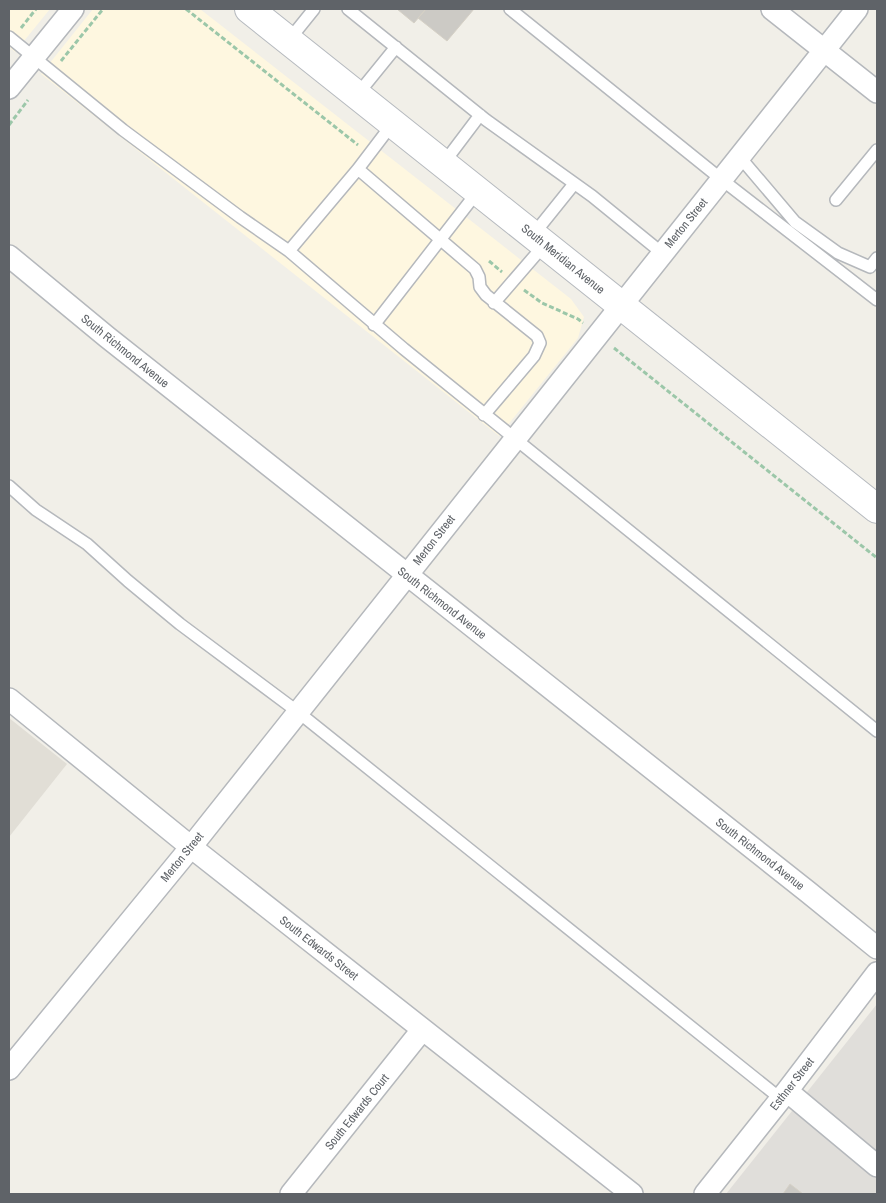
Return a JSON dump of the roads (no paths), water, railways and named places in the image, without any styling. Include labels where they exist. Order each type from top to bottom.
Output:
[{"type":"main road","name":"South Meridian Avenue","points":[[249,9],[877,509]]},
{"type":"street","points":[[9,88],[73,9]]},
{"type":"street","points":[[772,9],[877,92]]},
{"type":"street","name":"Merton Street","points":[[9,1069],[191,847],[857,9]]},
{"type":"street","name":"South Richmond Avenue","points":[[9,256],[107,337],[877,948]]},
{"type":"street","name":"South Edwards Street","points":[[9,699],[191,847],[632,1194]]},
{"type":"street","name":"Esthner Street","points":[[705,1194],[784,1095],[877,973]]},
{"type":"street","name":"South Edwards Court","points":[[291,1194],[422,1030]]},
{"type":"street","points":[[784,1095],[877,1166]]},
{"type":"lane","points":[[289,40],[314,9]]},
{"type":"lane","points":[[348,9],[480,115],[574,184],[662,253]]},
{"type":"lane","points":[[510,9],[721,179],[877,300]]},
{"type":"lane","points":[[9,37],[131,136],[240,217],[290,251],[374,324],[484,415],[877,731]]},
{"type":"lane","points":[[357,95],[396,47]]},
{"type":"lane","points":[[444,164],[480,115]]},
{"type":"lane","points":[[290,251],[358,169],[393,123]]},
{"type":"lane","points":[[836,200],[877,150]]},
{"type":"lane","points":[[739,156],[795,222],[838,253],[870,267],[877,258]]},
{"type":"lane","points":[[358,169],[475,269],[479,277],[480,286],[494,303],[536,336],[540,343],[534,356],[484,415]]},
{"type":"lane","points":[[494,303],[539,240],[574,184]]},
{"type":"lane","points":[[374,324],[478,191]]},
{"type":"lane","points":[[771,194],[771,216]]},
{"type":"lane","points":[[9,486],[36,510],[87,544],[180,624],[298,712],[784,1095]]}]
